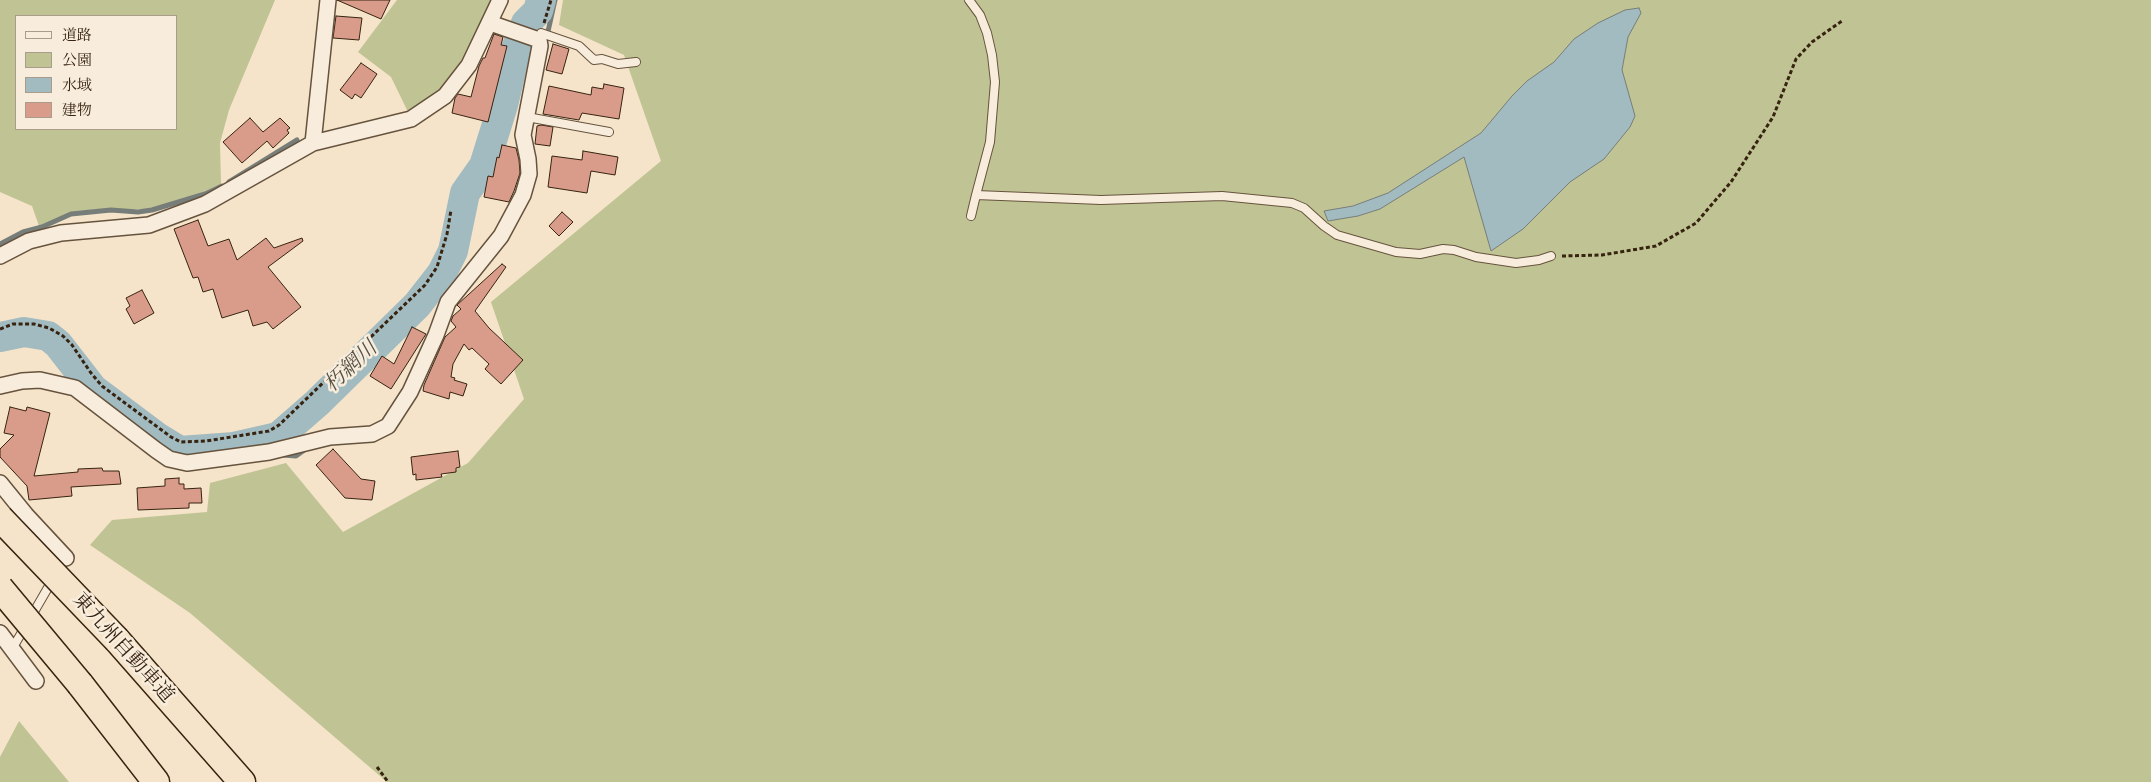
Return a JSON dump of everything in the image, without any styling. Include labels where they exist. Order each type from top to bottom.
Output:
[{"type":"highway","name":"東九州自動車道","points":[[0,518],[118,640],[242,782]]},
{"type":"highway","points":[[0,588],[80,684],[156,782]]},
{"type":"street","points":[[313,143],[328,0]]},
{"type":"street","points":[[0,256],[29,241],[60,233],[149,225],[205,204],[313,143],[411,119],[429,109],[445,96],[469,65],[500,0]]},
{"type":"street","points":[[0,386],[22,381],[40,380],[75,388],[156,450],[170,459],[187,462],[269,452],[330,437],[372,434],[388,426],[410,392],[436,336],[448,302],[501,236],[523,195],[529,174],[523,135],[529,118],[540,46],[539,40],[536,34],[490,23]]},
{"type":"street","points":[[0,483],[26,516],[66,558]]},
{"type":"street","points":[[0,633],[36,681]]},
{"type":"lane","points":[[969,0],[980,15],[987,33],[995,82],[990,142],[971,216]]},
{"type":"lane","points":[[536,34],[580,46],[594,60],[602,59],[618,64],[636,62]]},
{"type":"lane","points":[[529,118],[609,132]]},
{"type":"lane","points":[[976,195],[1101,200],[1222,196],[1292,203],[1304,208],[1337,235],[1396,252],[1420,254],[1443,249],[1454,250],[1485,259],[1516,263],[1540,260],[1551,256]]},
{"type":"lane","points":[[12,649],[66,558]]},
{"type":"path","points":[[536,34],[551,0]]},
{"type":"path","points":[[1551,256],[1602,255],[1656,246],[1696,223],[1731,182],[1773,117],[1796,59],[1812,42],[1842,21]]},
{"type":"path","points":[[0,328],[13,324],[34,324],[49,328],[63,336],[72,345],[91,374],[102,386],[171,437],[181,442],[206,441],[270,431],[279,425],[425,285],[437,267],[452,210]]},
{"type":"path","points":[[377,767],[388,782]]},
{"type":"green space","points":[[0,0],[275,0],[229,110],[220,143],[221,184],[194,196],[150,209],[75,211],[39,226],[32,206],[0,192]]},
{"type":"green space","points":[[397,0],[495,0],[467,59],[442,93],[409,114],[391,77],[358,52]]},
{"type":"green space","points":[[563,0],[2151,0],[2151,782],[387,782],[190,613],[90,545],[112,520],[207,512],[210,483],[286,463],[343,532],[468,463],[524,399],[491,302],[661,161],[624,55],[559,25]]},
{"type":"green space","points":[[19,721],[69,782],[0,782],[0,757]]},
{"type":"water","points":[[1639,8],[1641,13],[1628,37],[1622,70],[1635,116],[1630,127],[1604,159],[1570,182],[1523,229],[1491,251],[1464,157],[1380,209],[1358,216],[1328,221],[1324,211],[1353,206],[1388,193],[1481,133],[1512,96],[1527,81],[1554,62],[1574,39],[1598,23],[1625,10]]},
{"type":"building","points":[[337,0],[390,0],[381,19]]},
{"type":"building","points":[[336,16],[362,18],[359,40],[333,38]]},
{"type":"building","points":[[494,34],[503,37],[501,45],[507,46],[488,122],[452,113],[455,98],[458,94],[471,97],[479,66],[483,58],[485,58]]},
{"type":"building","points":[[553,44],[569,49],[562,74],[546,70]]},
{"type":"building","points":[[361,63],[377,74],[361,98],[355,94],[352,99],[340,90]]},
{"type":"building","points":[[604,84],[624,88],[619,119],[582,113],[579,120],[543,114],[549,86],[591,95],[592,87],[603,89]]},
{"type":"building","points":[[250,118],[263,132],[280,118],[290,128],[287,130],[289,133],[273,148],[267,141],[242,163],[223,142]]},
{"type":"building","points":[[537,126],[553,127],[550,146],[535,144]]},
{"type":"building","points":[[502,145],[516,148],[519,160],[520,173],[509,202],[484,197],[488,176],[493,177],[497,157],[499,158]]},
{"type":"building","points":[[583,151],[618,157],[615,175],[591,171],[587,193],[548,187],[552,156],[582,160]]},
{"type":"building","points":[[562,212],[573,222],[559,236],[549,226]]},
{"type":"building","points":[[198,220],[208,246],[229,239],[237,260],[266,238],[274,248],[302,238],[303,241],[268,267],[301,307],[273,329],[267,322],[253,326],[248,310],[222,318],[213,289],[203,292],[198,277],[193,278],[174,229]]},
{"type":"building","points":[[502,264],[506,267],[475,311],[489,328],[523,360],[501,384],[485,369],[489,364],[472,348],[469,350],[464,344],[453,364],[451,377],[455,378],[454,380],[467,384],[463,396],[450,392],[449,399],[423,391],[445,337],[456,327],[451,321],[453,316],[461,309],[457,305]]},
{"type":"building","points":[[142,290],[154,313],[134,324],[126,309],[130,306],[126,298]]},
{"type":"building","points":[[412,327],[426,334],[391,389],[370,376],[382,356],[394,364]]},
{"type":"building","points":[[10,407],[26,411],[27,407],[50,413],[34,476],[78,472],[78,469],[102,468],[103,471],[119,471],[121,484],[71,487],[72,496],[29,500],[27,486],[0,457],[0,449],[14,435],[4,433]]},
{"type":"building","points":[[333,449],[361,479],[375,481],[372,500],[345,498],[316,465]]},
{"type":"building","points":[[458,451],[460,467],[456,468],[456,472],[441,474],[442,477],[416,480],[416,474],[413,475],[411,457]]},
{"type":"building","points":[[179,478],[179,484],[184,484],[184,489],[201,488],[202,503],[189,503],[189,508],[138,510],[137,488],[165,486],[165,479]]},
{"type":"waterway","name":"朽網川","points":[[0,337],[24,332],[48,336],[58,344],[93,389],[157,437],[180,451],[234,447],[278,437],[317,403],[417,305],[442,273],[453,251],[465,193],[484,166],[503,105],[516,49],[526,23],[538,11],[541,0]]},
{"type":"waterway","points":[[547,36],[555,0]]},
{"type":"waterway","points":[[229,182],[297,140]]},
{"type":"waterway","points":[[0,244],[23,232],[42,227],[71,214],[111,210],[138,212],[152,210],[205,194],[222,186]]},
{"type":"waterway","points":[[283,455],[296,456],[307,448]]}]
